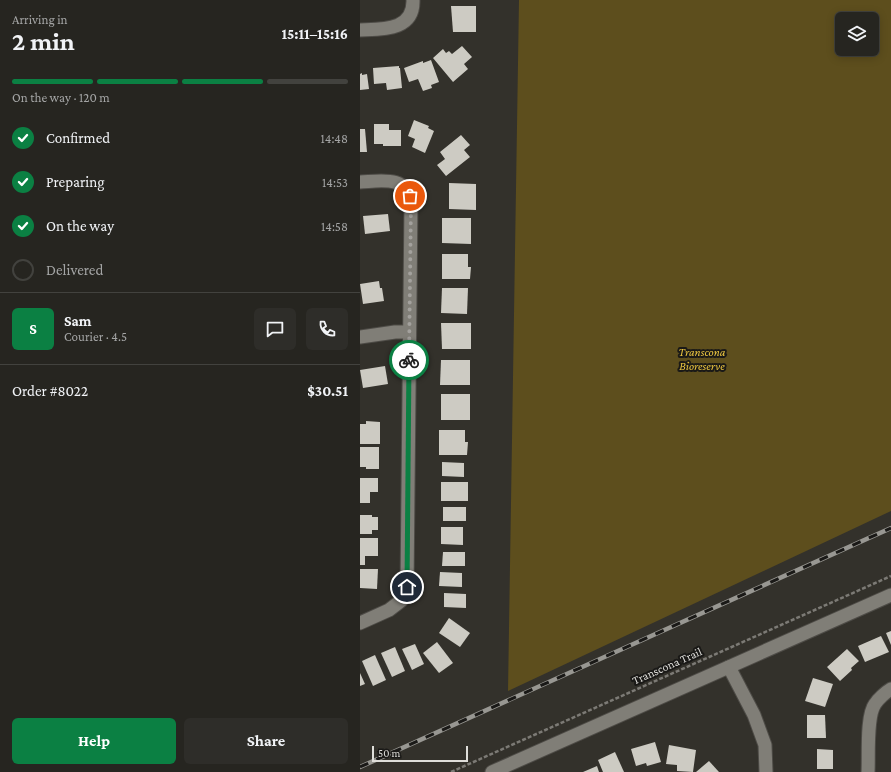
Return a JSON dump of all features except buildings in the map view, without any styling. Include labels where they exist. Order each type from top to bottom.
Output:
[{"type":"street","points":[[360,30],[390,28],[403,23],[411,14],[414,0]]},
{"type":"street","points":[[360,182],[388,180],[396,182],[403,185],[410,196],[411,202],[407,587],[402,600],[389,610],[360,623]]},
{"type":"street","points":[[360,337],[395,332],[409,332]]},
{"type":"street","points":[[492,772],[891,595]]},
{"type":"street","points":[[729,667],[754,715],[765,745],[766,772]]},
{"type":"street","points":[[868,772],[871,715],[875,704],[887,691],[891,689]]},
{"type":"path","name":"Transcona Trail","points":[[451,772],[891,576]]},
{"type":"green space","name":"Transcona Bioreserve","points":[[519,0],[891,0],[891,511],[508,691]]},
{"type":"railway","points":[[360,767],[891,528]]},
{"type":"way so far","points":[[409,360],[410,196]]},
{"type":"route","points":[[407,587],[409,360]]}]
